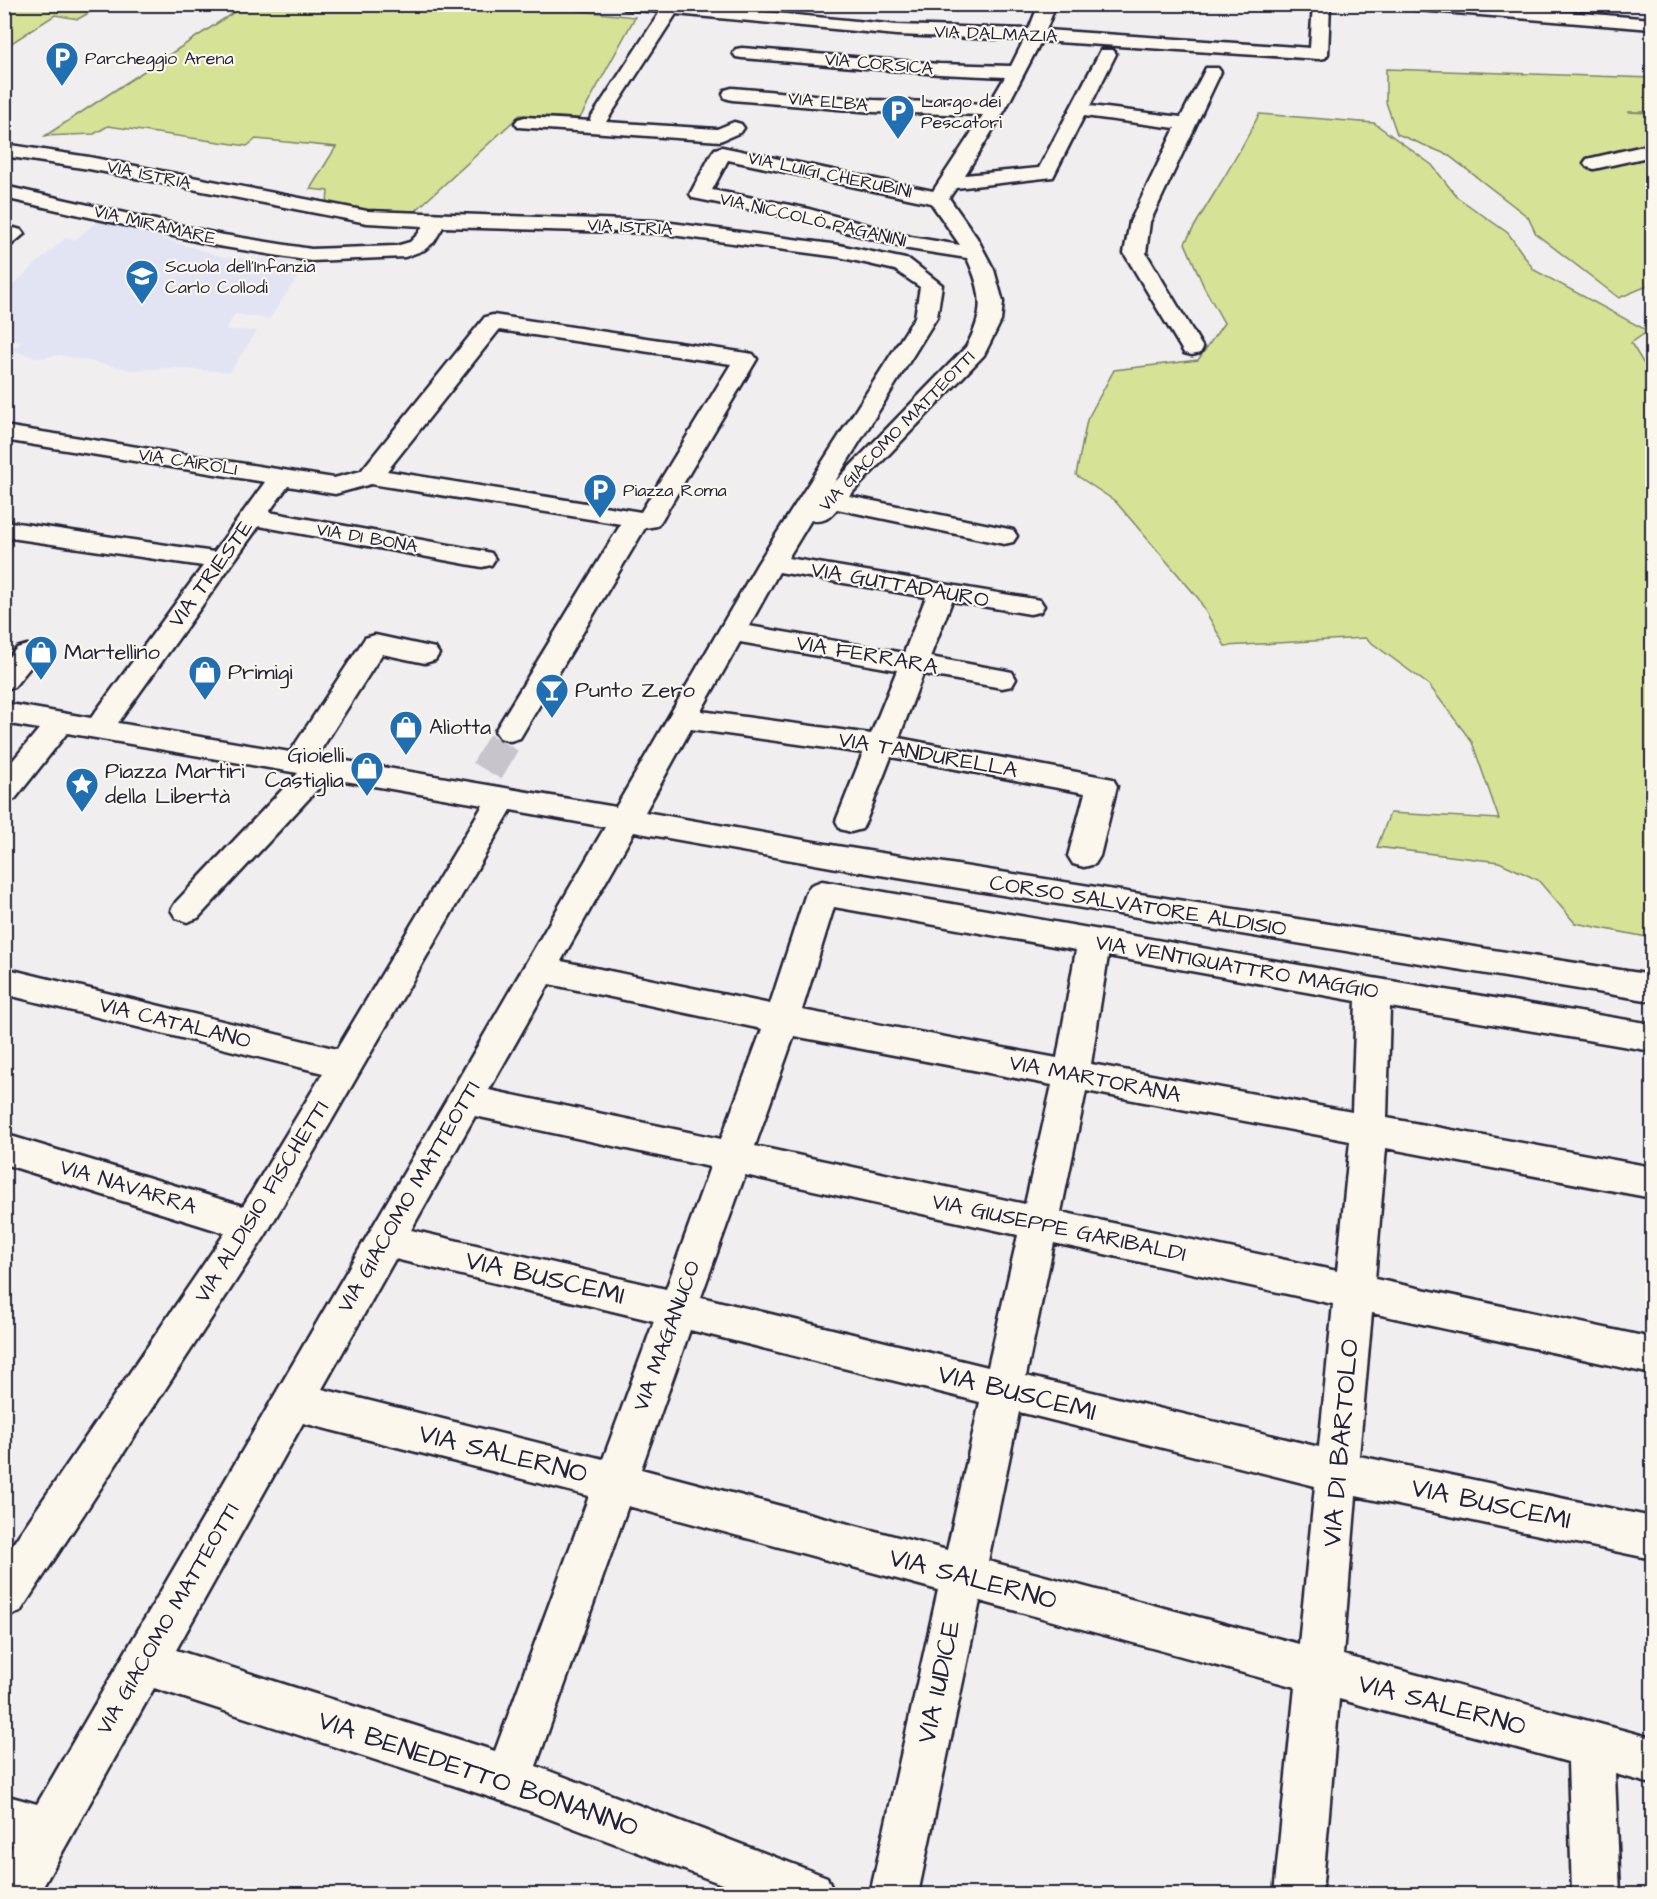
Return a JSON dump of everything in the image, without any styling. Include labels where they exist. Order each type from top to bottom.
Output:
[{"type":"street","name":"VIA DALMAZIA","points":[[625,4],[897,30],[1037,35],[1319,54],[1322,4]]},
{"type":"street","points":[[945,190],[996,110],[1037,35],[1048,4]]},
{"type":"street","points":[[1405,4],[1648,28]]},
{"type":"street","points":[[599,119],[672,7]]},
{"type":"street","name":"VIA CORSICA","points":[[742,53],[939,69],[1016,72]]},
{"type":"street","points":[[1107,54],[1078,110],[1187,124]]},
{"type":"street","points":[[1192,348],[1135,253],[1140,222],[1212,72]]},
{"type":"street","name":"VIA ELBA","points":[[732,94],[873,106],[996,110]]},
{"type":"street","name":"VIA LUIGI CHERUBINI","points":[[722,153],[945,190],[1046,173],[1078,110]]},
{"type":"street","points":[[525,123],[720,135],[734,128]]},
{"type":"street","name":"VIA ISTRIA","points":[[4,150],[89,163],[331,212],[367,217],[656,227],[839,251],[902,265],[931,285],[926,317],[771,563]]},
{"type":"street","points":[[1594,163],[1653,150]]},
{"type":"street","name":"VIA NICCOLÒ PAGANINI","points":[[722,153],[700,194],[805,214],[909,243],[974,253]]},
{"type":"street","name":"VIA GIACOMO MATTEOTTI","points":[[26,1825],[143,1662],[771,563],[976,350],[991,319],[993,299],[988,279],[957,222],[945,190]]},
{"type":"street","name":"VIA MIRAMARE","points":[[4,192],[218,240],[311,255],[397,252],[417,246],[427,238],[436,221]]},
{"type":"street","points":[[493,322],[745,359],[648,521],[637,520],[370,476],[493,322]]},
{"type":"street","name":"VIA CAIROLI","points":[[4,432],[335,486],[370,476]]},
{"type":"street","name":"VIA TRIESTE","points":[[98,729],[282,477]]},
{"type":"street","points":[[831,500],[1004,536]]},
{"type":"street","name":"VIA DI BONA","points":[[252,517],[482,559]]},
{"type":"street","points":[[510,731],[637,520]]},
{"type":"street","points":[[4,530],[220,561]]},
{"type":"street","name":"VIA GUTTADAURO","points":[[771,563],[1030,606]]},
{"type":"street","points":[[851,821],[942,592]]},
{"type":"street","name":"VIA FERRARA","points":[[731,632],[1002,679]]},
{"type":"street","points":[[187,910],[309,765],[375,644],[425,654]]},
{"type":"street","points":[[4,680],[27,654]]},
{"type":"street","name":"CORSO SALVATORE ALDISIO","points":[[4,713],[309,765],[488,787],[624,819],[837,857],[1653,988]]},
{"type":"street","name":"VIA TANDURELLA","points":[[682,718],[881,745],[1102,786],[1084,855]]},
{"type":"street","points":[[4,792],[59,723]]},
{"type":"street","name":"VIA ALDISIO FISCHETTI","points":[[4,1596],[252,1225],[346,1065],[488,787]]},
{"type":"street","name":"VIA VENTIQUATTRO MAGGIO","points":[[822,893],[1372,991],[1653,1037]]},
{"type":"street","name":"VIA MAGANUCO","points":[[508,1779],[782,1020],[822,893]]},
{"type":"street","name":"VIA IUDICE","points":[[894,1894],[1072,1074],[1094,941]]},
{"type":"street","name":"VIA MARTORANA","points":[[539,969],[782,1020],[1653,1183]]},
{"type":"street","name":"VIA CATALANO","points":[[4,981],[346,1065]]},
{"type":"street","name":"VIA DI BARTOLO","points":[[1298,1894],[1369,1131],[1372,991]]},
{"type":"street","name":"VIA GIUSEPPE GARIBALDI","points":[[465,1099],[1653,1356]]},
{"type":"street","name":"VIA NAVARRA","points":[[4,1149],[252,1225]]},
{"type":"street","name":"VIA BUSCEMI","points":[[384,1240],[677,1309],[1338,1472],[1653,1538]]},
{"type":"street","name":"VIA SALERNO","points":[[292,1401],[615,1482],[1653,1761]]},
{"type":"street","name":"VIA BENEDETTO BONANNO","points":[[143,1662],[508,1779],[810,1894]]},
{"type":"street","points":[[1591,1745],[1596,1894]]},
{"type":"street","points":[[12,1894],[26,1825]]},
{"type":"shaded area","name":"Scuola dell'Infanzia Carlo Collodi","points":[[100,219],[223,257],[307,263],[269,319],[235,314],[226,330],[257,331],[230,372],[169,368],[131,370],[60,355],[38,358],[11,350],[23,342],[5,339],[4,293],[65,238],[75,240]]},
{"type":"green space","points":[[5,4],[103,5],[78,19],[55,15],[7,46],[5,45]]},
{"type":"green space","points":[[518,4],[635,17],[580,118],[520,115],[412,214],[370,211],[327,203],[328,191],[310,189],[336,147],[256,139],[247,146],[108,126],[94,134],[45,136],[245,5]]},
{"type":"green space","points":[[1386,69],[1652,78],[1652,112],[1628,112],[1652,113],[1652,284],[1619,298],[1536,234],[1528,217],[1448,155],[1397,134],[1386,102]]},
{"type":"green space","points":[[1259,114],[1374,123],[1432,165],[1457,197],[1508,233],[1534,270],[1648,331],[1631,343],[1652,377],[1652,938],[1575,923],[1538,880],[1499,862],[1377,847],[1390,813],[1499,819],[1472,742],[1429,685],[1365,638],[1225,646],[1198,598],[1115,501],[1076,475],[1087,420],[1114,370],[1198,360],[1224,323],[1204,287],[1185,243]]},
{"type":"tunnel","points":[[487,771],[510,731]]},
{"type":"place","name":"Parcheggio Arena","points":[[62,87]]},
{"type":"place","name":"Largo dei Pescatori","points":[[898,140]]},
{"type":"place","name":"Scuola dell'Infanzia Carlo Collodi","points":[[142,305]]},
{"type":"place","name":"Piazza Roma","points":[[600,519]]},
{"type":"place","name":"Martellino","points":[[41,681]]},
{"type":"place","name":"Primigi","points":[[205,701]]},
{"type":"place","name":"Punto Zero","points":[[552,719]]},
{"type":"place","name":"Aliotta","points":[[406,756]]},
{"type":"place","name":"Gioielli Castiglia","points":[[367,797]]},
{"type":"place","name":"Piazza Martiri della Libertà","points":[[82,813]]}]
